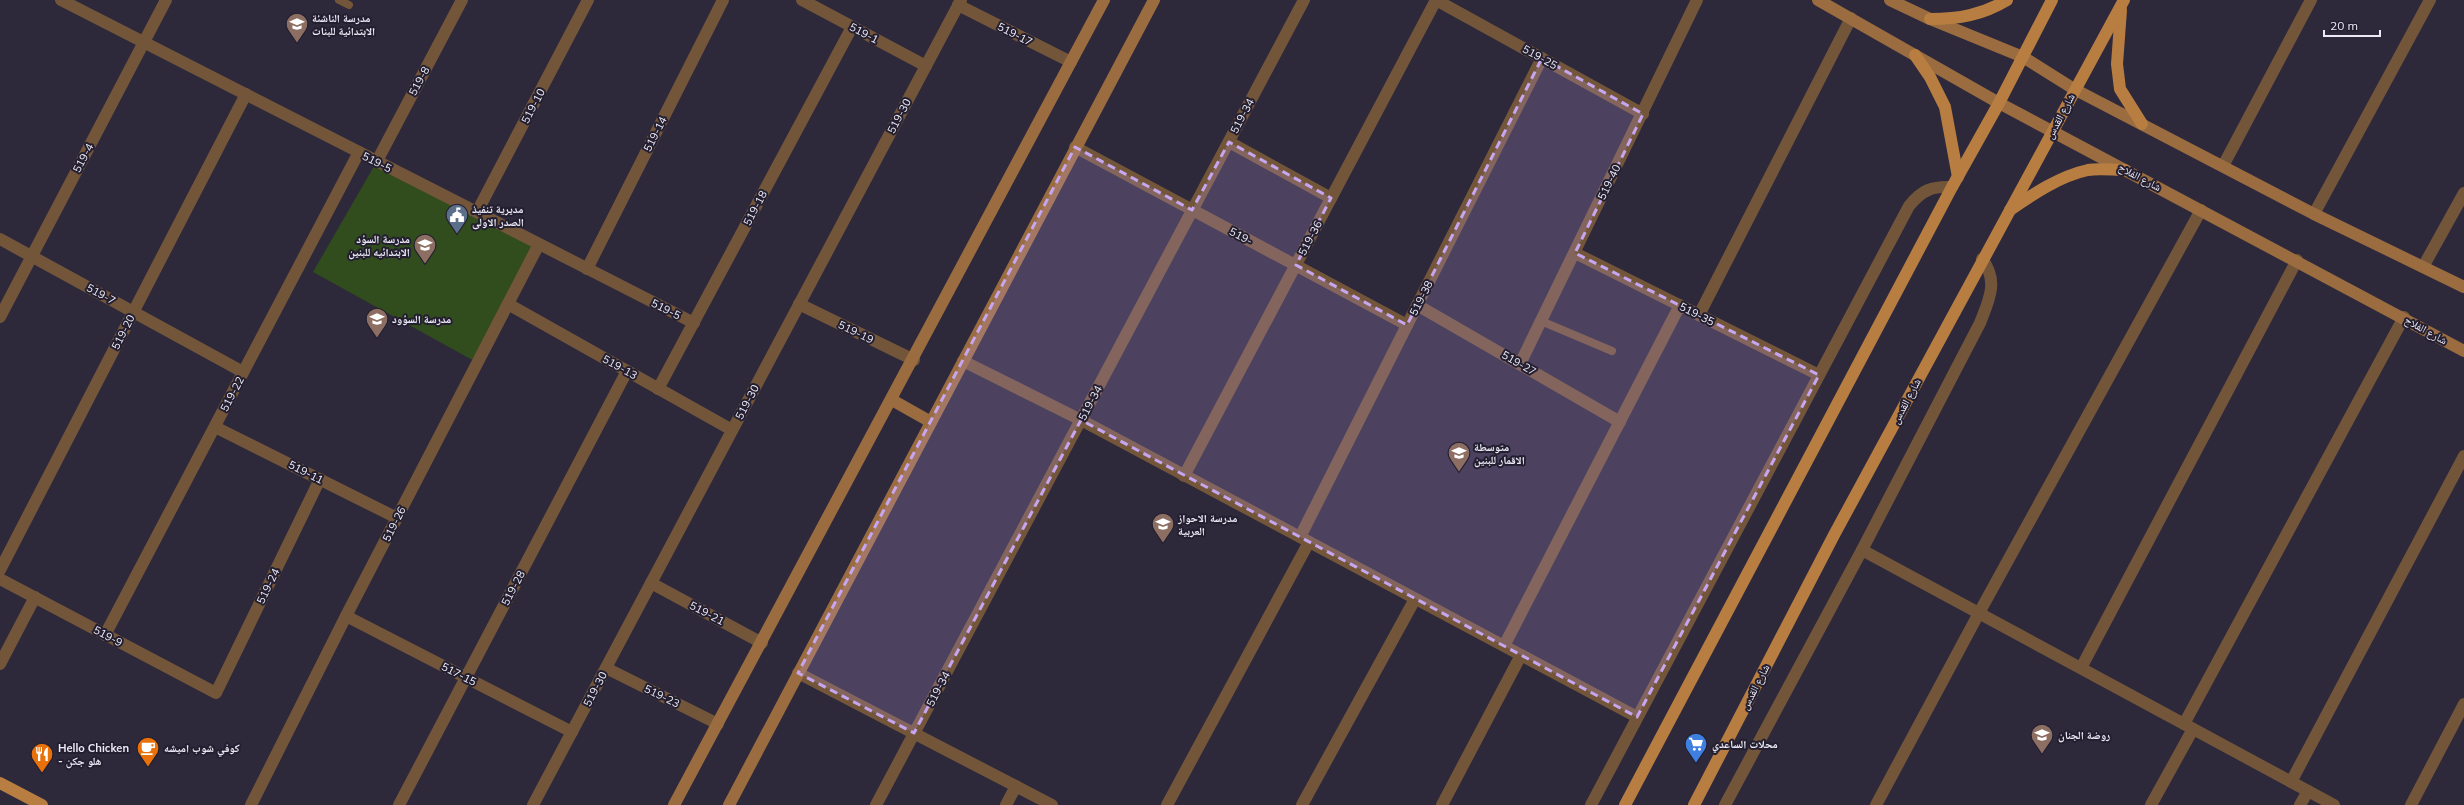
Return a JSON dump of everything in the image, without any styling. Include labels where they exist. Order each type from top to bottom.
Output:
[{"type":"main road","points":[[1930,19],[1956,19],[1979,14],[2007,0]]},
{"type":"main road","points":[[1625,805],[1955,182],[1999,103],[2052,0]]},
{"type":"main road","points":[[2122,3],[2117,64],[2120,90],[2142,124]]},
{"type":"main road","name":"شارع القدس","points":[[1694,805],[1834,535],[2074,89],[2122,3]]},
{"type":"main road","points":[[1914,54],[1930,77],[1945,107],[1955,182]]},
{"type":"main road","points":[[2008,211],[2030,196],[2063,179],[2088,170],[2125,170]]},
{"type":"main road","points":[[0,783],[42,805]]},
{"type":"street","name":"519-5","points":[[61,0],[694,323]]},
{"type":"street","name":"519-4","points":[[0,317],[166,0]]},
{"type":"street","name":"519-8","points":[[377,161],[462,0]]},
{"type":"street","name":"519-10","points":[[477,212],[588,0]]},
{"type":"street","name":"519-14","points":[[587,269],[723,0]]},
{"type":"street","name":"519-1","points":[[802,0],[821,5],[852,27],[926,66]]},
{"type":"street","points":[[674,805],[914,360],[1104,0]]},
{"type":"street","points":[[729,805],[1075,147],[1154,0]]},
{"type":"street","name":"519-34","points":[[876,805],[1304,0]]},
{"type":"street","name":"519-25","points":[[1436,0],[1643,114]]},
{"type":"street","name":"519-36","points":[[1184,476],[1436,0]]},
{"type":"street","name":"519-40","points":[[1520,364],[1643,114],[1697,0]]},
{"type":"street","name":"شارع الفلاح","points":[[1818,0],[1999,103],[2404,317],[2464,351]]},
{"type":"street","points":[[1890,0],[1930,19],[2023,57],[2074,89],[2314,214],[2464,287]]},
{"type":"street","points":[[2223,166],[2311,0]]},
{"type":"street","points":[[2314,214],[2430,0]]},
{"type":"street","name":"519-17","points":[[959,2],[1071,62]]},
{"type":"street","name":"519-30","points":[[533,805],[959,2]]},
{"type":"street","points":[[1699,315],[1851,18]]},
{"type":"street","name":"519-18","points":[[658,389],[852,27]]},
{"type":"street","name":"519-38","points":[[1167,805],[1304,540],[1407,325],[1542,58]]},
{"type":"street","name":"519-20","points":[[0,570],[246,94]]},
{"type":"street","points":[[1228,142],[1331,198]]},
{"type":"street","name":"519-","points":[[1075,147],[1407,325]]},
{"type":"street","name":"519-22","points":[[105,635],[359,152]]},
{"type":"street","points":[[1591,805],[1909,206],[1926,189],[1955,182]]},
{"type":"street","points":[[2423,267],[2464,193]]},
{"type":"street","points":[[1876,805],[1979,613],[2200,210]]},
{"type":"street","name":"519-7","points":[[0,239],[243,372]]},
{"type":"street","name":"519-26","points":[[251,805],[346,616],[539,244]]},
{"type":"street","name":"519-35","points":[[1575,253],[1818,375]]},
{"type":"street","points":[[1725,805],[1862,550],[1980,323],[1991,296],[1993,283],[1989,268],[1982,259]]},
{"type":"street","points":[[2081,668],[2297,260]]},
{"type":"street","name":"519-13","points":[[508,304],[732,430]]},
{"type":"street","name":"519-19","points":[[799,304],[914,360]]},
{"type":"street","name":"519-27","points":[[1417,305],[1620,422]]},
{"type":"street","points":[[1504,646],[1680,305]]},
{"type":"street","points":[[2151,805],[2189,726],[2404,317]]},
{"type":"street","points":[[963,361],[1081,420],[1637,717]]},
{"type":"street","name":"519-28","points":[[399,805],[627,371]]},
{"type":"street","points":[[892,400],[931,422]]},
{"type":"street","name":"519-11","points":[[215,427],[397,518]]},
{"type":"street","points":[[2291,782],[2464,456]]},
{"type":"street","name":"519-24","points":[[216,693],[320,479]]},
{"type":"street","points":[[1862,550],[2334,805]]},
{"type":"street","name":"519-9","points":[[0,579],[216,693]]},
{"type":"street","name":"519-21","points":[[651,583],[762,643]]},
{"type":"street","points":[[0,664],[35,597]]},
{"type":"street","points":[[1302,805],[1415,599]]},
{"type":"street","name":"517-15","points":[[346,616],[572,732]]},
{"type":"street","points":[[1442,805],[1521,655]]},
{"type":"street","name":"519-23","points":[[606,668],[718,724]]},
{"type":"street","points":[[798,673],[1052,805]]},
{"type":"street","points":[[2411,805],[2464,704]]},
{"type":"street","points":[[1006,805],[1016,786]]},
{"type":"street","points":[[2300,805],[2308,790]]},
{"type":"lane","points":[[339,0],[349,5]]},
{"type":"lane","points":[[1541,321],[1612,351]]},
{"type":"highlighted area","points":[[1542,58],[1643,114],[1575,253],[1819,375],[1637,717],[1081,420],[914,733],[798,673],[1075,147],[1192,210],[1229,142],[1331,198],[1296,265],[1407,325]]},
{"type":"green space","points":[[377,161],[539,244],[476,362],[313,272]]},
{"type":"place","name":"مدرسة الناشئة الابتدائية للبنات","points":[[297,44]]},
{"type":"place","name":"مديرية تنفيذ الصدر الاولى","points":[[457,234]]},
{"type":"place","name":"مدرسة السؤد الابتدائيه للبنين","points":[[425,264]]},
{"type":"place","name":"مدرسة السؤود","points":[[377,338]]},
{"type":"place","name":"متوسطة الاقمار للبنين","points":[[1459,472]]},
{"type":"place","name":"مدرسة الاحواز العربية","points":[[1163,544]]},
{"type":"place","name":"روضة الجنان","points":[[2042,754]]},
{"type":"place","name":"محلات الساعدي","points":[[1696,764]]},
{"type":"place","name":"كوفي شوب اميشه","points":[[148,768]]},
{"type":"place","name":"Hello Chicken - هلو جكن","points":[[42,774]]}]
